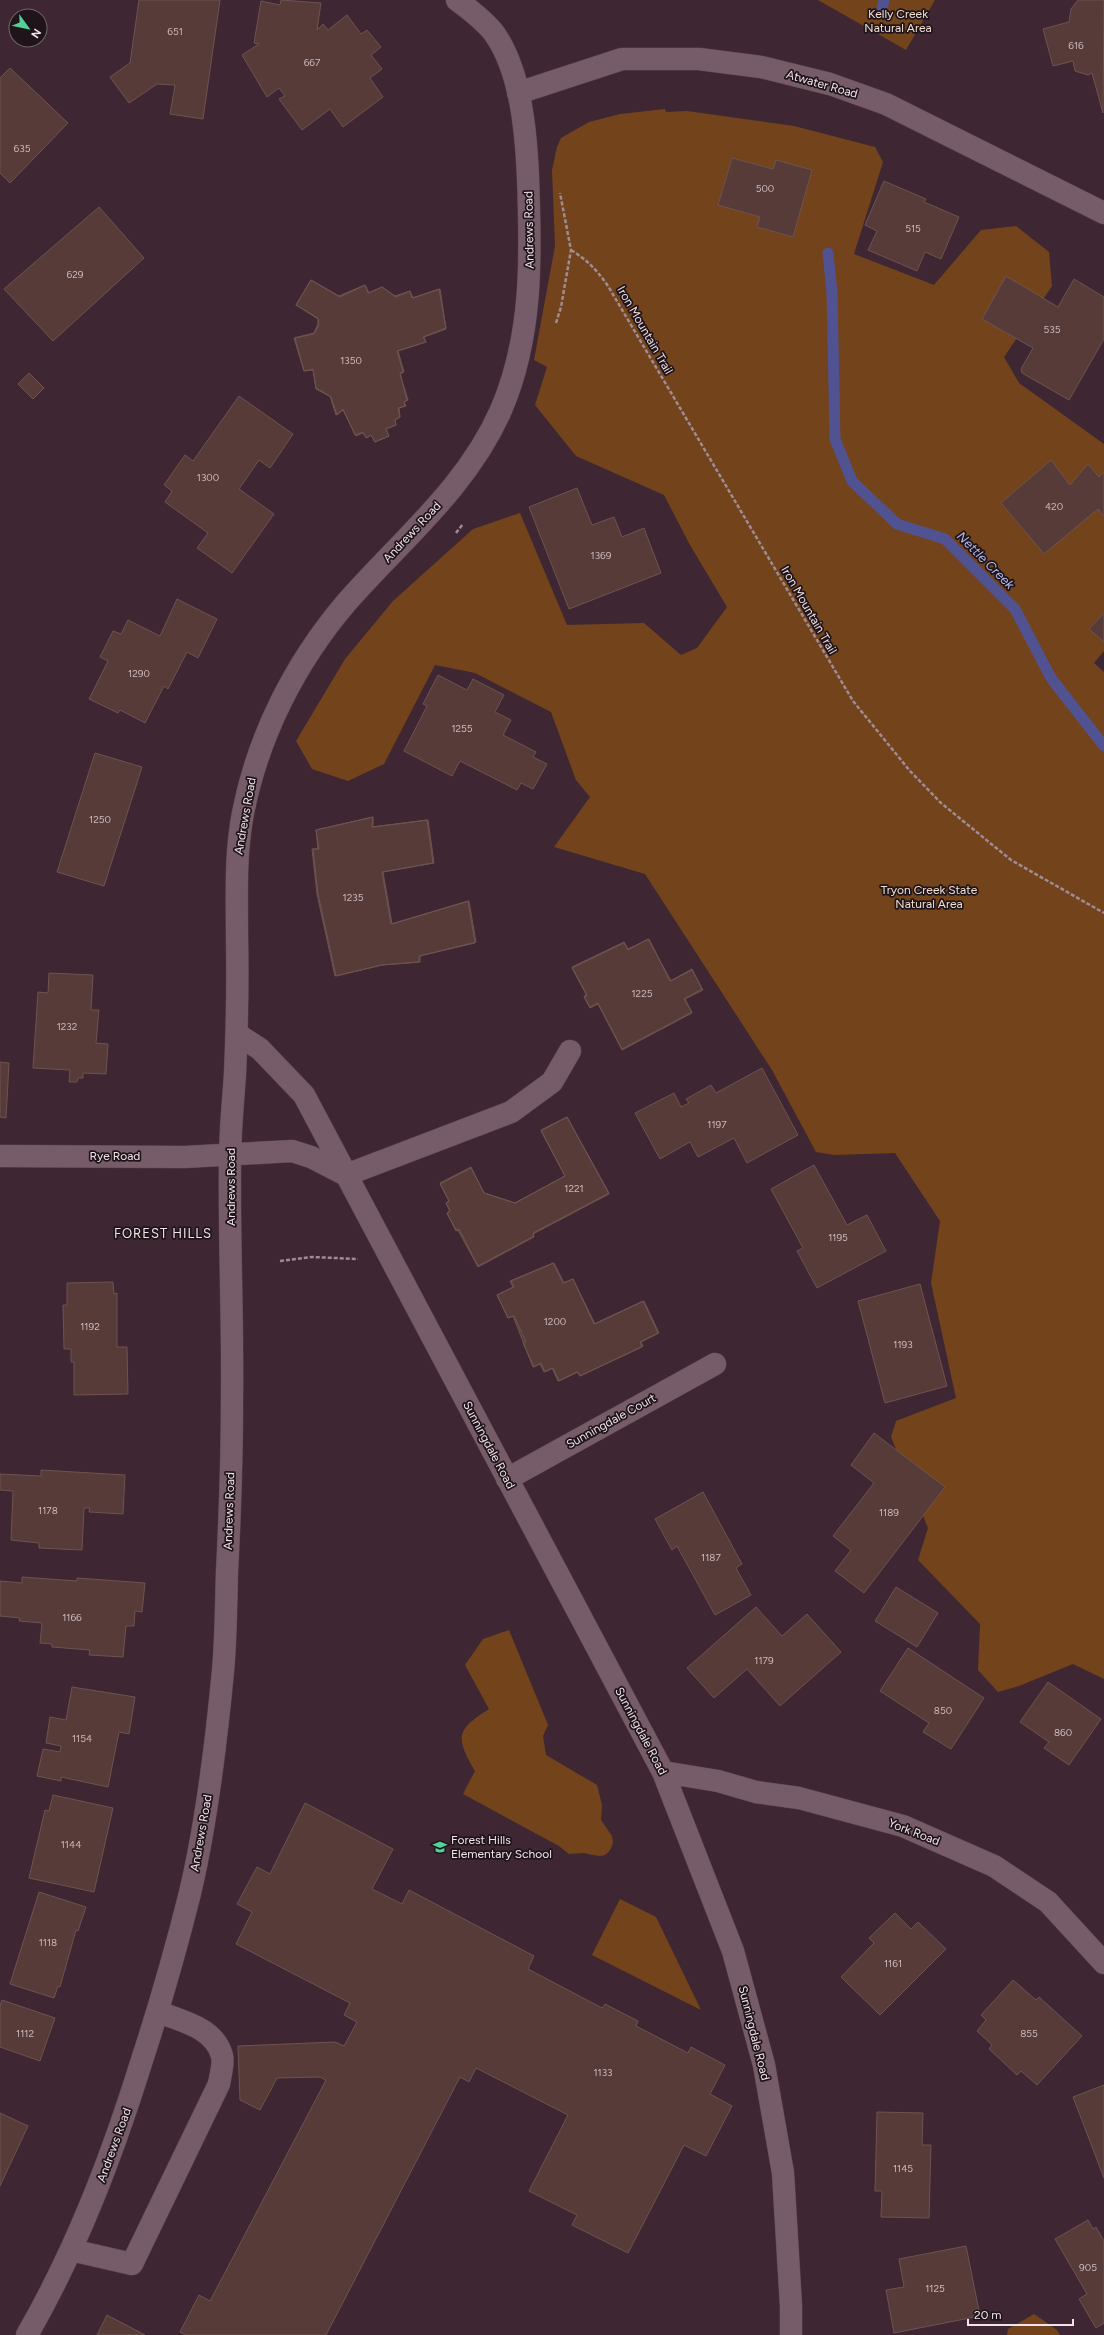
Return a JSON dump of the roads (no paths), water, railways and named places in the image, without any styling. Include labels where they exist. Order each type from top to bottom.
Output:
[{"type":"street","name":"Andrews Road","points":[[27,2335],[44,2305],[90,2212],[127,2110],[158,2012],[191,1887],[208,1794],[224,1668],[232,1396],[230,1156],[237,1034],[238,844],[249,785],[263,742],[289,688],[323,632],[345,604],[434,510],[469,468],[504,404],[519,351],[529,290],[531,257],[526,143],[518,93],[497,37],[485,23],[457,0]]},
{"type":"street","name":"Atwater Road","points":[[518,93],[622,59],[699,59],[761,67],[830,84],[886,104],[1104,213]]},
{"type":"street","name":"Sunningdale Road","points":[[237,1034],[260,1049],[304,1095],[664,1772],[733,1951],[764,2065],[783,2173],[791,2306],[791,2335]]},
{"type":"street","points":[[230,1156],[292,1151],[311,1157],[346,1175],[511,1112],[552,1082],[570,1051]]},
{"type":"street","name":"Rye Road","points":[[0,1156],[230,1156]]},
{"type":"street","name":"Sunningdale Court","points":[[507,1479],[715,1364]]},
{"type":"street","name":"York Road","points":[[664,1772],[799,1798],[903,1826],[994,1866],[1048,1902],[1104,1963]]},
{"type":"street","points":[[71,2250],[132,2264],[219,2084],[223,2057],[214,2040],[197,2026],[158,2012]]},
{"type":"waterway","name":"Nettle Creek","points":[[881,14],[884,0]]},
{"type":"waterway","name":"Nettle Creek","points":[[828,253],[832,293],[835,439],[852,481],[897,524],[945,539],[1015,609],[1051,678],[1104,746]]},
{"type":"place","name":"Forest Hills Elementary School","points":[[440,1847]]},
{"type":"district","name":"FOREST HILLS","points":[[163,1233]]},
{"type":"park label","name":"Kelly Creek Natural Area","points":[[898,21]]},
{"type":"park label","name":"Tryon Creek State Natural Area","points":[[929,897]]}]
